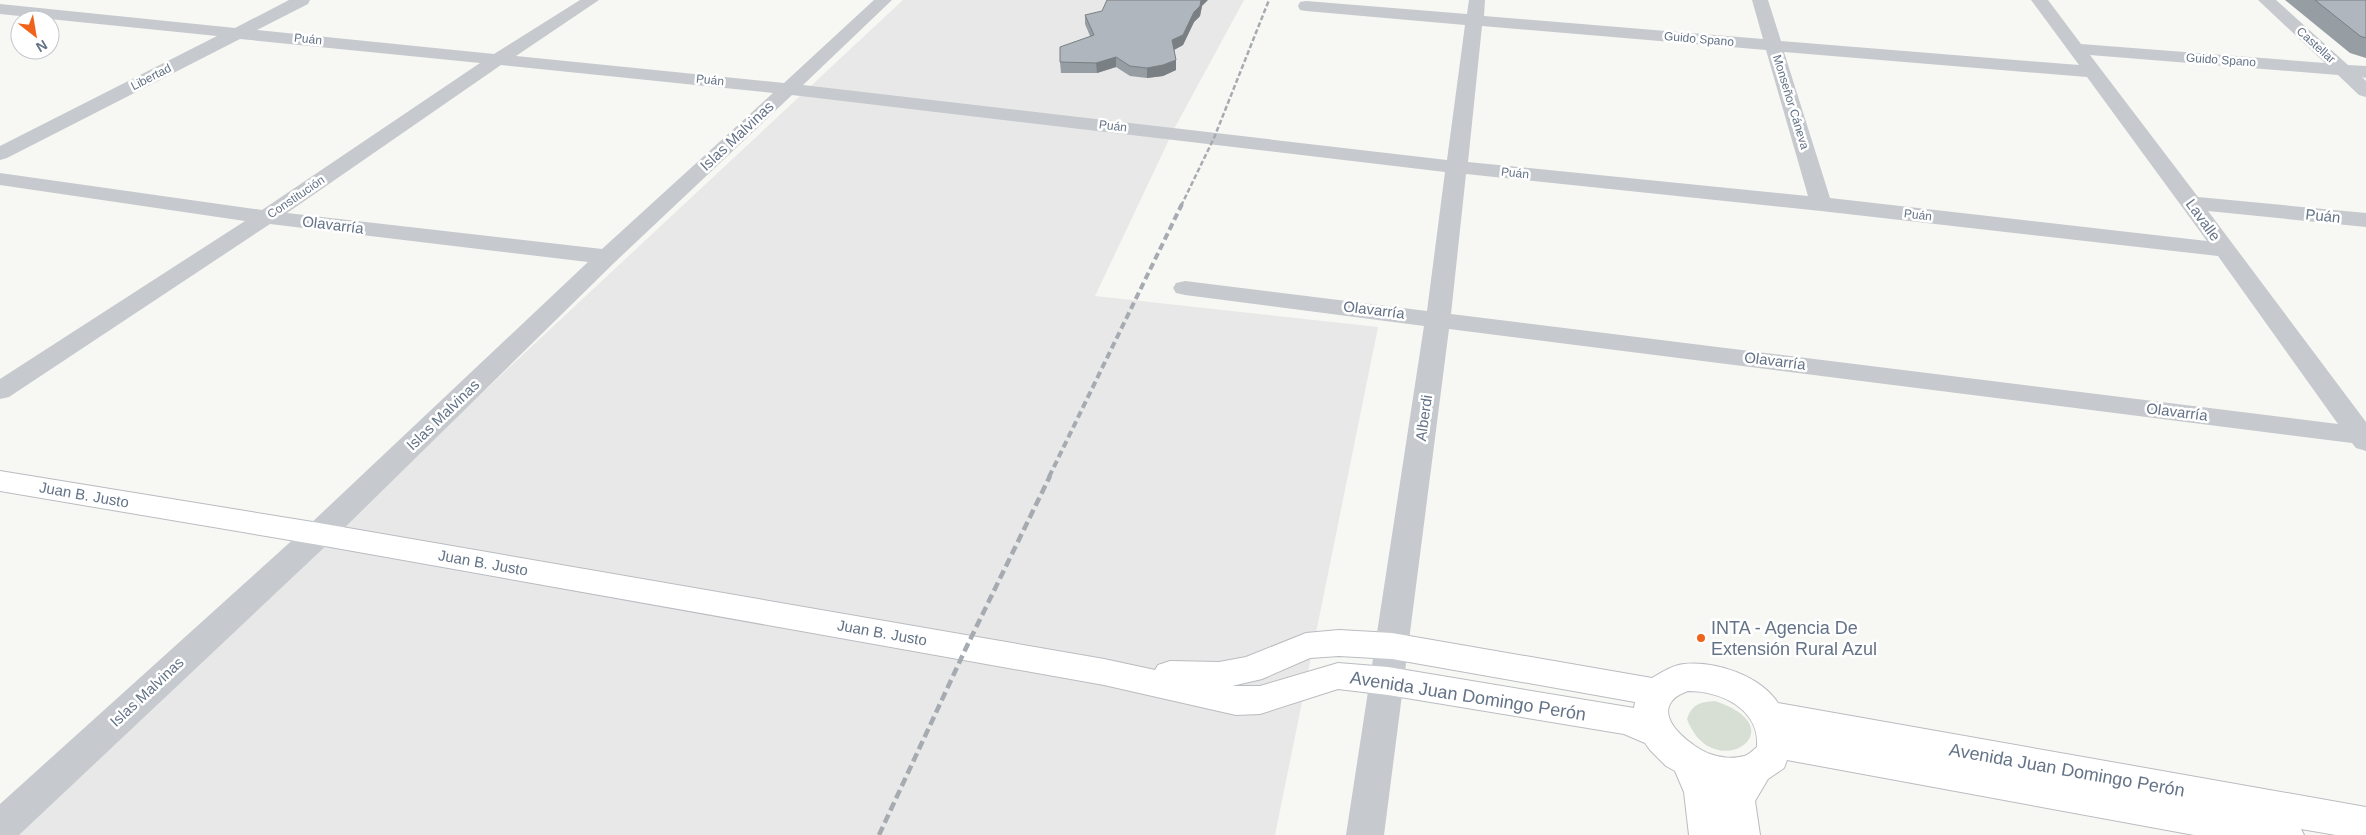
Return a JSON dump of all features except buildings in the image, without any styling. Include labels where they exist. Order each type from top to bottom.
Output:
[{"type":"main road","name":"Juan B. Justo","points":[[0,481],[319,534],[966,648]]},
{"type":"main road","name":"Avenida Juan Domingo Perón","points":[[966,648],[1104,672],[1236,701],[1260,700],[1314,682],[1390,664],[1656,692],[1651,704],[1651,718],[1656,732],[1670,749],[1690,763],[1724,773],[1740,773],[1767,743]]},
{"type":"main road","name":"Avenida Juan Domingo Perón","points":[[1390,664],[1628,720],[1656,732]]},
{"type":"main road","points":[[1656,692],[1668,683],[1683,678],[1702,677],[1722,681],[1740,689],[1757,701],[1767,743],[1736,799],[1741,835]]},
{"type":"main road","name":"Avenida Juan Domingo Perón","points":[[1767,743],[2366,824]]},
{"type":"main road","name":"Avenida Juan Domingo Perón","points":[[1767,743],[2285,835]]},
{"type":"main road","points":[[1690,763],[1703,792],[1708,835]]},
{"type":"street","points":[[0,5],[12,0]]},
{"type":"street","name":"Libertad","points":[[0,154],[302,0]]},
{"type":"street","name":"Constitución","points":[[0,391],[266,218],[500,58],[591,0]]},
{"type":"street","name":"Islas Malvinas","points":[[0,828],[319,534],[607,258],[884,0]]},
{"type":"street","name":"Monseñor Cáneva","points":[[1760,0],[1821,204]]},
{"type":"street","name":"Lavalle","points":[[2039,0],[2364,438]]},
{"type":"street","name":"Castellar","points":[[2266,0],[2366,91]]},
{"type":"street","name":"Guido Spano","points":[[1306,6],[1477,10],[1774,45],[2092,72]]},
{"type":"street","name":"Puán","points":[[0,9],[500,58],[788,89],[1458,167],[1821,204],[2225,250]]},
{"type":"street","name":"Alberdi","points":[[1365,835],[1438,318],[1477,10]]},
{"type":"street","name":"Guido Spano","points":[[2076,49],[2366,72]]},
{"type":"street","name":"Olavarría","points":[[0,179],[266,218],[607,258]]},
{"type":"street","name":"Puán","points":[[2191,203],[2366,220]]},
{"type":"street","name":"Olavarría","points":[[1184,288],[1438,318],[2364,438]]},
{"type":"shaded area","points":[[903,0],[1244,0],[1174,129],[1095,296],[1378,327],[1275,835],[8,835]]},
{"type":"shaded area","points":[[1715,701],[1739,713],[1750,725],[1750,737],[1742,746],[1729,751],[1714,749],[1699,739],[1687,719],[1691,710],[1697,705]]},
{"type":"railway","points":[[1181,206],[1214,138],[1269,0]]},
{"type":"railway","points":[[1049,477],[1182,204]]},
{"type":"railway","points":[[879,835],[966,648],[1050,476]]},
{"type":"place","name":"INTA - Agencia De Extensión Rural Azul","points":[[1701,638]]}]
